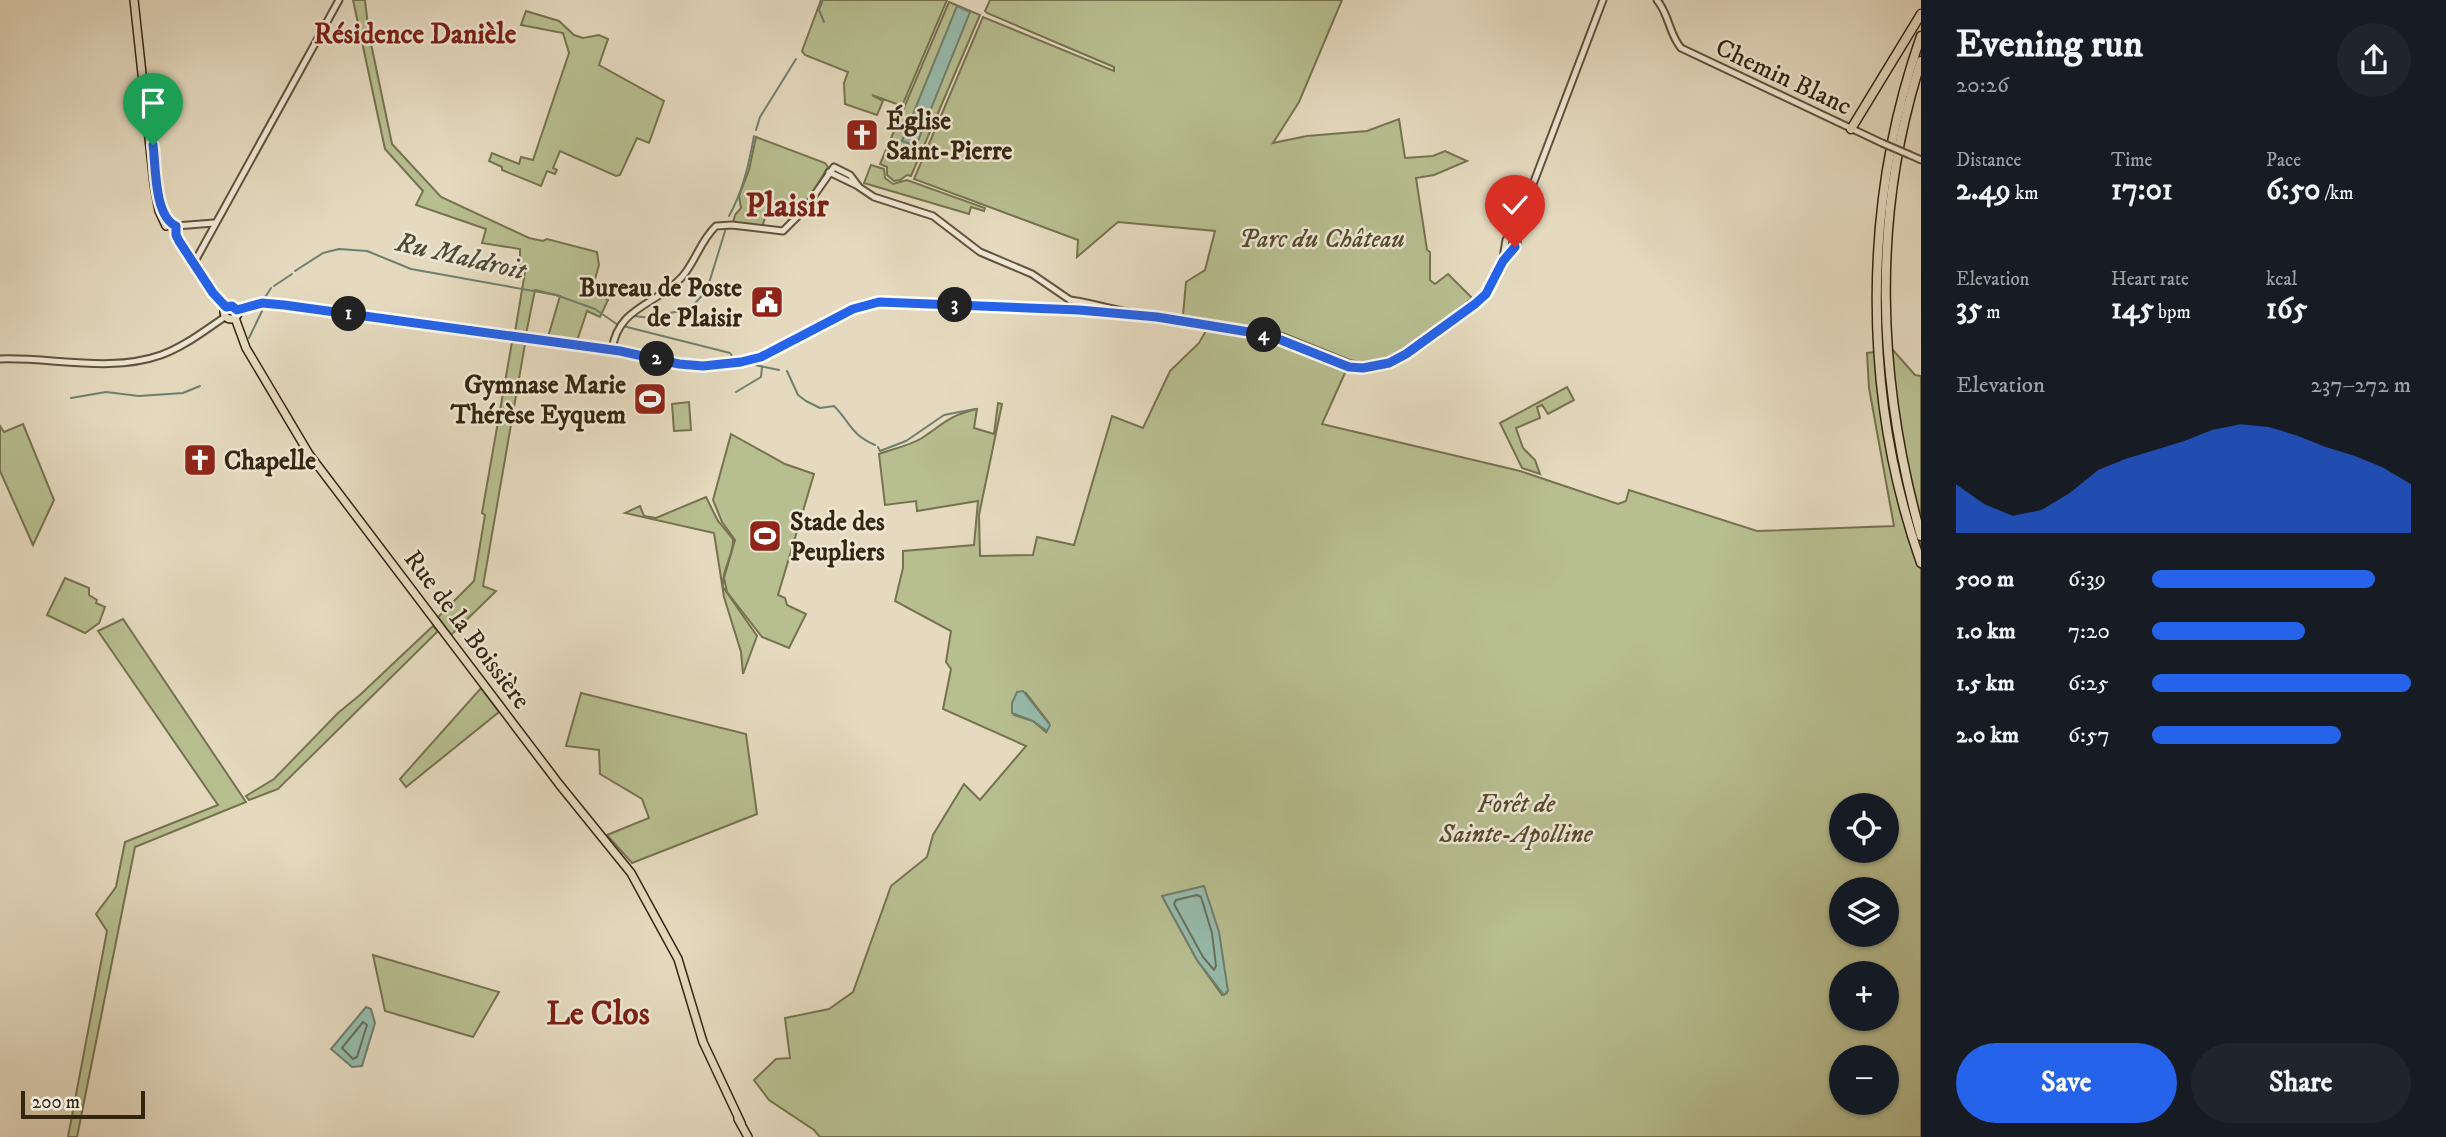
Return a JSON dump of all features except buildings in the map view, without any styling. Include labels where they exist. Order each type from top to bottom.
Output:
[{"type":"highway","points":[[1851,129],[1921,14]]},
{"type":"highway","points":[[1921,36],[1892,144],[1884,195],[1877,276],[1879,354],[1887,427],[1903,502],[1921,563]]},
{"type":"highway","points":[[1921,61],[1899,146],[1891,196],[1886,244],[1885,317],[1895,427],[1921,536]]},
{"type":"main road","points":[[134,0],[159,211],[174,228],[194,263],[226,307],[226,317],[234,318],[237,310],[232,306],[226,307]]},
{"type":"main road","name":"Rue de la Boissière","points":[[234,318],[246,348],[309,454],[559,784],[631,873],[678,959],[697,1037],[719,1086],[748,1137]]},
{"type":"street","points":[[194,263],[339,0]]},
{"type":"street","points":[[1509,247],[1516,245],[1513,237],[1604,0]]},
{"type":"street","name":"Chemin Blanc","points":[[1657,0],[1662,6],[1672,37],[1681,48],[1921,160]]},
{"type":"street","points":[[832,169],[845,172],[859,187]]},
{"type":"street","points":[[832,169],[874,197],[933,216],[968,245],[1007,265],[1032,274],[1039,281],[1061,291],[1070,305],[1079,310],[1157,317]]},
{"type":"street","points":[[612,350],[624,319],[662,295],[681,278],[703,240],[716,226],[732,225],[783,231],[804,210],[832,169]]},
{"type":"street","points":[[174,228],[214,223]]},
{"type":"street","points":[[237,310],[257,303],[270,303],[612,350],[679,364],[703,366],[747,361],[860,306],[879,302],[1062,311],[1074,298],[1105,309],[1255,333],[1281,340],[1349,367],[1375,366],[1406,354],[1486,294],[1509,247],[1506,240],[1513,237]]},
{"type":"street","points":[[1079,310],[1080,301]]},
{"type":"street","points":[[0,357],[42,362],[131,362],[177,348],[226,317]]},
{"type":"green space","points":[[353,0],[365,0],[369,34],[392,144],[441,197],[529,238],[543,241],[547,239],[597,252],[599,265],[592,290],[608,300],[600,317],[587,311],[577,341],[548,337],[560,296],[535,290],[526,334],[515,332],[526,266],[520,265],[520,249],[482,243],[486,229],[416,205],[423,191],[385,149]]},
{"type":"green space","points":[[821,0],[947,0],[902,106],[872,95],[883,101],[877,115],[845,104],[844,83],[848,72],[805,55],[802,51]]},
{"type":"green space","name":"Parc du Château","points":[[990,0],[1342,0],[1299,102],[1273,143],[1307,136],[1367,131],[1399,119],[1405,158],[1433,156],[1445,151],[1467,161],[1434,175],[1416,178],[1427,250],[1430,252],[1430,280],[1435,284],[1448,274],[1472,298],[1416,342],[1384,359],[1365,363],[1350,360],[1283,333],[1183,315],[1186,282],[1205,270],[1215,231],[1118,222],[1077,257],[1078,240],[914,179],[983,17],[1114,71],[1114,67],[987,13],[985,11]]},
{"type":"green space","points":[[949,2],[980,15],[911,176],[894,181],[887,175],[887,167],[880,164]]},
{"type":"green space","points":[[526,11],[559,21],[574,35],[583,38],[599,35],[608,39],[599,65],[664,101],[649,143],[637,138],[620,175],[616,176],[560,151],[553,168],[557,170],[555,174],[547,171],[541,186],[502,170],[502,167],[489,161],[492,153],[519,164],[521,157],[533,160],[569,53],[563,33],[521,25]]},
{"type":"green space","points":[[756,137],[825,163],[828,167],[803,208],[793,212],[789,218],[772,209],[767,212],[762,227],[733,223],[741,208],[739,196],[749,170]]},
{"type":"green space","points":[[871,165],[884,169],[885,178],[893,184],[907,180],[985,208],[984,211],[971,207],[969,214],[864,183]]},
{"type":"green space","name":"Forêt de Sainte-Apolline","points":[[1207,329],[1267,336],[1349,364],[1322,424],[1520,471],[1618,504],[1626,501],[1629,490],[1757,531],[1894,526],[1869,388],[1867,353],[1893,350],[1915,375],[1921,376],[1921,1137],[820,1137],[814,1130],[769,1100],[754,1080],[776,1059],[790,1058],[785,1018],[829,1009],[853,992],[891,886],[927,857],[933,835],[964,784],[980,800],[1026,746],[943,709],[951,669],[946,662],[951,631],[895,601],[903,568],[903,551],[974,545],[978,501],[917,511],[916,501],[885,505],[879,454],[917,441],[953,417],[977,409],[974,428],[994,434],[998,403],[1002,404],[979,515],[980,556],[1033,555],[1037,537],[1074,545],[1112,416],[1143,428],[1170,371],[1199,343]],"holes":[[[1026,693],[1049,723],[1046,732],[1033,721],[1014,715]],[[1162,896],[1221,953],[1227,993],[1222,995],[1197,960]]]},
{"type":"green space","points":[[512,342],[525,344],[483,586],[496,591],[451,635],[438,617],[474,581],[485,515],[482,513]]},
{"type":"green space","points":[[1567,387],[1574,400],[1548,414],[1542,405],[1537,407],[1540,418],[1516,428],[1523,448],[1535,460],[1540,474],[1522,468],[1500,423]]},
{"type":"green space","points":[[689,402],[691,430],[674,431],[672,404]]},
{"type":"green space","points":[[23,424],[54,500],[33,545],[0,471],[0,426],[4,432]]},
{"type":"green space","name":"Stade des Peupliers","points":[[731,434],[785,464],[814,474],[778,595],[785,598],[787,605],[806,614],[789,648],[762,637],[727,592],[724,578],[735,540],[722,522],[713,500]]},
{"type":"green space","points":[[706,497],[718,521],[733,539],[723,587],[757,636],[743,674],[741,652],[724,597],[714,533],[625,513],[640,506],[644,516],[656,518]]},
{"type":"green space","points":[[65,578],[89,588],[89,595],[97,600],[96,603],[105,607],[99,623],[85,633],[47,615]]},
{"type":"green space","points":[[123,619],[246,802],[135,847],[77,1137],[68,1137],[107,931],[96,914],[116,887],[125,842],[218,805],[98,631]]},
{"type":"green space","points":[[433,626],[438,631],[278,789],[249,800],[246,796],[274,779],[338,713]]},
{"type":"green space","points":[[481,688],[499,712],[406,787],[400,779]]},
{"type":"green space","points":[[581,693],[746,734],[757,814],[632,863],[607,835],[649,818],[642,799],[600,774],[599,750],[566,746]]},
{"type":"green space","points":[[373,955],[499,992],[473,1037],[385,1011]]},
{"type":"water","points":[[957,6],[970,12],[916,146],[902,141]]},
{"type":"water","points":[[1023,691],[1050,725],[1047,731],[1033,721],[1012,713],[1012,703],[1017,692]]},
{"type":"water","points":[[1204,886],[1219,932],[1228,991],[1224,995],[1197,960],[1162,896]]},
{"type":"water","points":[[366,1007],[371,1009],[375,1023],[362,1066],[352,1067],[331,1049]]},
{"type":"waterway","name":"Ru Maldroit","points":[[823,0],[819,10],[824,22]]},
{"type":"waterway","name":"Ru Maldroit","points":[[756,130],[760,117],[796,59]]},
{"type":"waterway","name":"Ru Maldroit","points":[[729,216],[745,177],[754,136]]},
{"type":"waterway","name":"Ru Maldroit","points":[[709,283],[726,228]]},
{"type":"waterway","name":"Ru Maldroit","points":[[295,271],[323,253],[339,249],[367,251],[411,269],[556,295],[595,309],[618,325]]},
{"type":"waterway","name":"Ru Maldroit","points":[[274,286],[292,274]]},
{"type":"waterway","name":"Ru Maldroit","points":[[264,299],[271,288]]},
{"type":"waterway","name":"Ru Maldroit","points":[[634,316],[660,319],[665,314],[690,309],[706,291]]},
{"type":"waterway","name":"Ru Maldroit","points":[[249,338],[262,311]]},
{"type":"waterway","points":[[623,326],[730,353],[734,359]]},
{"type":"waterway","points":[[755,365],[779,370]]},
{"type":"waterway","points":[[736,392],[761,377],[762,367]]},
{"type":"waterway","points":[[787,371],[798,395],[820,408],[834,406],[856,432],[875,445]]},
{"type":"waterway","name":"Ru Maldroit","points":[[71,398],[106,392],[139,396],[183,393],[200,386]]},
{"type":"waterway","points":[[878,447],[880,451],[906,441],[944,415],[975,409]]},
{"type":"place","name":"Église Saint-Pierre","points":[[862,135]]},
{"type":"place","name":"Bureau de Poste de Plaisir","points":[[767,302]]},
{"type":"place","name":"Gymnase Marie Thérèse Eyquem","points":[[650,399]]},
{"type":"place","name":"Chapelle","points":[[200,460]]},
{"type":"place","name":"Stade des Peupliers","points":[[765,536]]},
{"type":"district","name":"Résidence Danièle","points":[[415,33]]},
{"type":"district","name":"Plaisir","points":[[787,204]]},
{"type":"district","name":"Le Clos","points":[[598,1012]]},
{"type":"route","points":[[153,145],[159,204],[163,214],[176,226],[179,241],[213,293],[226,307],[234,306],[237,310],[257,303],[284,305],[620,351],[689,365],[713,366],[761,357],[860,306],[900,301],[1026,310],[1079,310],[1104,315],[1165,318],[1255,333],[1301,347],[1349,367],[1363,368],[1389,363],[1406,354],[1475,304],[1486,294],[1511,248],[1515,247]]}]
